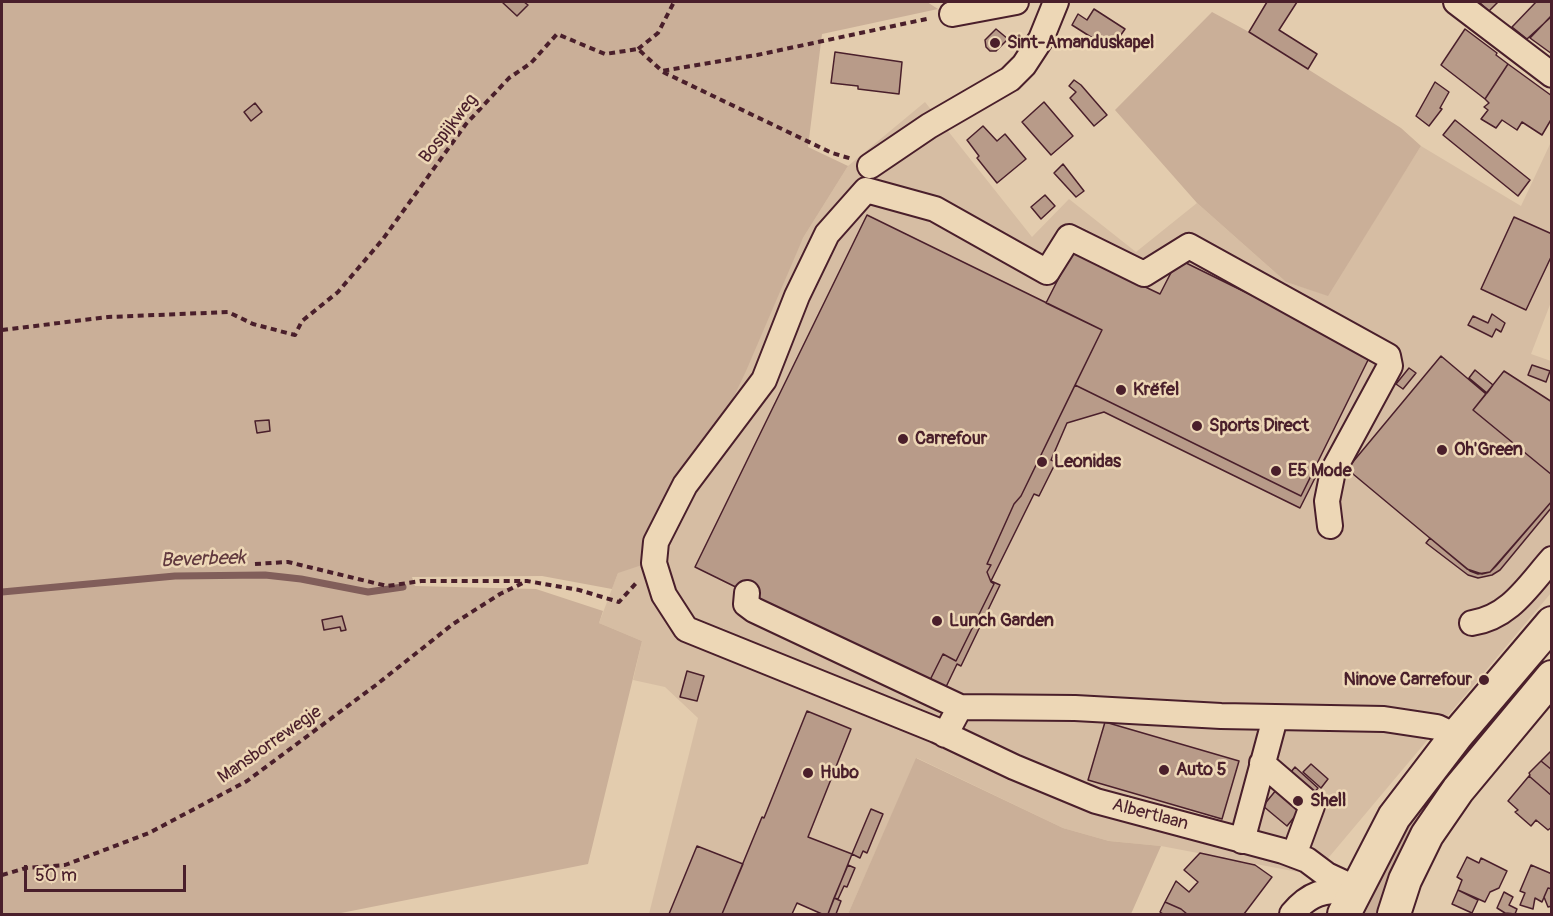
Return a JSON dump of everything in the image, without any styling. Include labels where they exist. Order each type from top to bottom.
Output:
[{"type":"main road","points":[[1350,902],[1394,817],[1456,736],[1551,623]]},
{"type":"main road","points":[[1394,915],[1405,880],[1427,835],[1458,790],[1551,677]]},
{"type":"street","points":[[952,14],[1016,2]]},
{"type":"street","points":[[870,166],[929,126],[1010,79],[1024,65],[1041,39],[1056,2]]},
{"type":"street","points":[[1456,2],[1551,75]]},
{"type":"street","points":[[654,563],[657,542],[685,485],[764,380],[797,296],[827,234],[866,190],[935,209],[1047,272],[1069,237],[1144,274],[1189,246],[1388,356],[1390,366],[1332,471],[1327,501],[1330,526]]},
{"type":"street","points":[[1472,623],[1494,617],[1514,603],[1551,559]]},
{"type":"street","name":"Albertlaan","points":[[654,563],[664,595],[686,629],[945,735],[1096,801],[1307,860],[1327,875],[1350,902]]},
{"type":"street","points":[[747,593],[746,604],[754,610],[960,707],[1075,708],[1275,718],[1384,719],[1437,727],[1456,736]]},
{"type":"street","points":[[945,735],[960,707]]},
{"type":"street","points":[[1242,841],[1275,718]]},
{"type":"street","points":[[1262,762],[1312,806],[1294,855]]},
{"type":"street","points":[[1292,915],[1303,902],[1316,893],[1350,902]]},
{"type":"path","points":[[674,2],[658,33],[638,49],[662,71],[832,153],[870,166]]},
{"type":"path","points":[[662,71],[757,55],[952,14]]},
{"type":"path","name":"Bospijkweg","points":[[2,330],[108,317],[228,312],[253,324],[295,335],[302,321],[338,292],[383,239],[466,124],[509,78],[531,63],[557,34],[605,54],[638,49]]},
{"type":"path","points":[[255,564],[288,562],[387,586],[421,581],[527,581],[579,590],[619,602],[654,563]]},
{"type":"path","name":"Mansborrewegje","points":[[2,875],[26,868],[65,865],[139,837],[247,781],[376,685],[453,624],[501,594],[527,581]]},
{"type":"shaded area","points":[[2,2],[927,2],[938,9],[822,34],[808,147],[848,166],[803,238],[746,371],[682,506],[660,559],[618,573],[612,589],[542,576],[412,577],[415,586],[536,589],[603,611],[599,623],[642,641],[588,864],[336,914],[2,914]]},
{"type":"shaded area","points":[[1212,12],[1249,32],[1401,128],[1421,146],[1328,296],[1286,282],[1197,203],[1115,110]]},
{"type":"shaded area","points":[[925,102],[1032,237],[1069,199],[1136,252],[1197,203],[1286,282],[1327,295],[1421,146],[1521,206],[1551,142],[1551,302],[1531,354],[1551,361],[1551,593],[1314,875],[1161,846],[1109,841],[1063,828],[917,758],[848,914],[822,914],[797,903],[792,914],[649,914],[698,718],[665,687],[633,680],[642,641],[599,623],[618,573],[803,238],[848,166]]},
{"type":"shaded area","points":[[1482,724],[1488,730],[1386,914],[1357,914],[1408,813]]},
{"type":"shaded area","points":[[916,758],[1063,828],[1109,841],[1161,846],[1131,914],[848,914]]},
{"type":"building","points":[[502,2],[524,2],[528,5],[517,16]]},
{"type":"building","points":[[1267,2],[1297,2],[1279,30],[1317,54],[1308,69],[1249,32]]},
{"type":"building","points":[[1479,2],[1498,2],[1489,11]]},
{"type":"building","points":[[1536,2],[1552,2],[1552,16],[1527,39],[1512,27]]},
{"type":"building","points":[[1094,9],[1125,29],[1116,42],[1107,37],[1102,44],[1072,25],[1078,14],[1087,20]]},
{"type":"building","points":[[1552,16],[1552,54],[1530,38]]},
{"type":"building","name":"Sint-Amanduskapel","points":[[996,29],[1008,39],[996,51],[990,51],[986,47],[985,40]]},
{"type":"building","points":[[1465,29],[1508,64],[1485,99],[1441,65]]},
{"type":"building","points":[[835,52],[902,62],[899,94],[831,83]]},
{"type":"building","points":[[1508,64],[1552,96],[1552,118],[1542,135],[1522,122],[1517,130],[1502,120],[1496,128],[1481,119],[1488,110],[1484,107],[1489,103],[1485,99]]},
{"type":"building","points":[[1074,80],[1107,115],[1094,126],[1070,98],[1076,92],[1069,86]]},
{"type":"building","points":[[1435,82],[1449,92],[1440,108],[1442,109],[1429,126],[1416,116]]},
{"type":"building","points":[[1044,102],[1073,136],[1051,155],[1022,122]]},
{"type":"building","points":[[255,103],[262,112],[251,121],[244,112]]},
{"type":"building","points":[[1455,120],[1530,180],[1518,196],[1443,135]]},
{"type":"building","points":[[983,126],[997,141],[1005,134],[1026,159],[997,183],[977,158],[979,156],[967,140]]},
{"type":"building","points":[[1063,164],[1084,191],[1076,197],[1054,173]]},
{"type":"building","points":[[1045,195],[1055,206],[1041,219],[1031,207]]},
{"type":"building","name":"Carrefour","points":[[867,215],[1102,330],[1021,496],[1014,504],[987,564],[991,565],[987,572],[994,584],[956,661],[943,654],[929,682],[695,567]]},
{"type":"building","points":[[1514,217],[1552,234],[1552,255],[1526,310],[1481,289]]},
{"type":"building","points":[[1072,252],[1160,294],[1178,259],[1371,354],[1301,496],[1075,385],[1102,330],[1046,303]]},
{"type":"building","points":[[1492,314],[1505,323],[1501,332],[1496,329],[1492,337],[1468,325],[1473,316],[1488,323]]},
{"type":"building","name":"Oh'Green","points":[[1441,356],[1486,394],[1473,410],[1552,475],[1552,501],[1496,566],[1490,572],[1482,574],[1467,569],[1347,469]]},
{"type":"building","points":[[1532,365],[1550,371],[1546,382],[1528,375]]},
{"type":"building","points":[[1409,368],[1416,373],[1403,389],[1396,384]]},
{"type":"building","points":[[1475,370],[1493,385],[1487,393],[1469,378]]},
{"type":"building","points":[[1504,371],[1552,402],[1552,475],[1473,410]]},
{"type":"building","points":[[1075,385],[1301,496],[1311,476],[1315,478],[1300,508],[1104,412],[1067,423],[1051,460],[1056,462],[1039,496],[1034,494],[991,581],[1000,585],[961,666],[957,664],[945,689],[929,682],[943,654],[956,661],[994,584],[991,582],[987,572],[991,565],[987,564],[1014,504],[1021,496]]},
{"type":"building","points":[[269,420],[270,431],[257,433],[255,421]]},
{"type":"building","points":[[1552,501],[1552,507],[1500,570],[1492,575],[1478,578],[1468,575],[1426,543],[1430,538],[1470,571],[1478,574],[1490,572]]},
{"type":"building","points":[[342,616],[346,630],[341,631],[340,627],[324,630],[322,620]]},
{"type":"building","points":[[687,671],[704,676],[697,701],[680,697]]},
{"type":"building","name":"Hubo","points":[[807,711],[851,729],[808,837],[852,854],[828,914],[822,914],[797,903],[792,914],[722,914],[762,817],[764,818]]},
{"type":"building","name":"Auto 5","points":[[1105,722],[1239,761],[1222,819],[1088,780]]},
{"type":"building","points":[[1552,750],[1552,770],[1541,761]]},
{"type":"building","points":[[1541,761],[1552,770],[1552,796],[1529,776],[1529,773]]},
{"type":"building","points":[[1311,764],[1328,779],[1321,788],[1303,772]]},
{"type":"building","points":[[1295,767],[1318,788],[1287,826],[1263,806]]},
{"type":"building","points":[[1529,776],[1552,796],[1552,827],[1548,830],[1536,820],[1531,826],[1515,812],[1518,810],[1508,801]]},
{"type":"building","points":[[871,809],[883,814],[867,853],[863,851],[860,858],[852,854]]},
{"type":"building","points":[[697,846],[743,864],[722,914],[669,914]]},
{"type":"building","points":[[1200,853],[1255,865],[1272,877],[1244,914],[1187,914],[1165,902],[1176,881],[1189,892],[1198,882],[1184,870]]},
{"type":"building","points":[[1467,857],[1479,863],[1481,858],[1507,871],[1499,888],[1490,892],[1485,902],[1458,890],[1462,880],[1457,877]]},
{"type":"building","points":[[848,865],[855,868],[847,887],[844,886],[838,899],[834,898]]},
{"type":"building","points":[[1531,865],[1552,874],[1552,889],[1548,888],[1542,902],[1535,898],[1533,909],[1520,905],[1525,893],[1520,891]]},
{"type":"building","points":[[1548,888],[1552,889],[1552,906],[1548,907],[1544,897]]},
{"type":"building","points":[[1458,890],[1478,900],[1472,913],[1452,904]]},
{"type":"building","points":[[1504,892],[1513,897],[1509,905],[1517,909],[1515,914],[1505,913],[1497,908]]},
{"type":"building","points":[[834,898],[841,901],[836,914],[828,914]]},
{"type":"building","points":[[1165,902],[1187,914],[1163,914],[1160,912]]},
{"type":"waterway","name":"Beverbeek","points":[[2,592],[175,576],[265,575],[301,579],[368,592],[403,587]]},
{"type":"place","name":"Sint-Amanduskapel","points":[[995,43]]},
{"type":"place","name":"Krëfel","points":[[1121,390]]},
{"type":"place","name":"Sports Direct","points":[[1197,426]]},
{"type":"place","name":"Carrefour","points":[[903,439]]},
{"type":"place","name":"Oh'Green","points":[[1442,450]]},
{"type":"place","name":"Leonidas","points":[[1042,462]]},
{"type":"place","name":"E5 Mode","points":[[1276,471]]},
{"type":"place","name":"Lunch Garden","points":[[937,621]]},
{"type":"place","name":"Ninove Carrefour","points":[[1484,680]]},
{"type":"place","name":"Auto 5","points":[[1164,770]]},
{"type":"place","name":"Hubo","points":[[808,773]]},
{"type":"place","name":"Shell","points":[[1298,801]]}]
